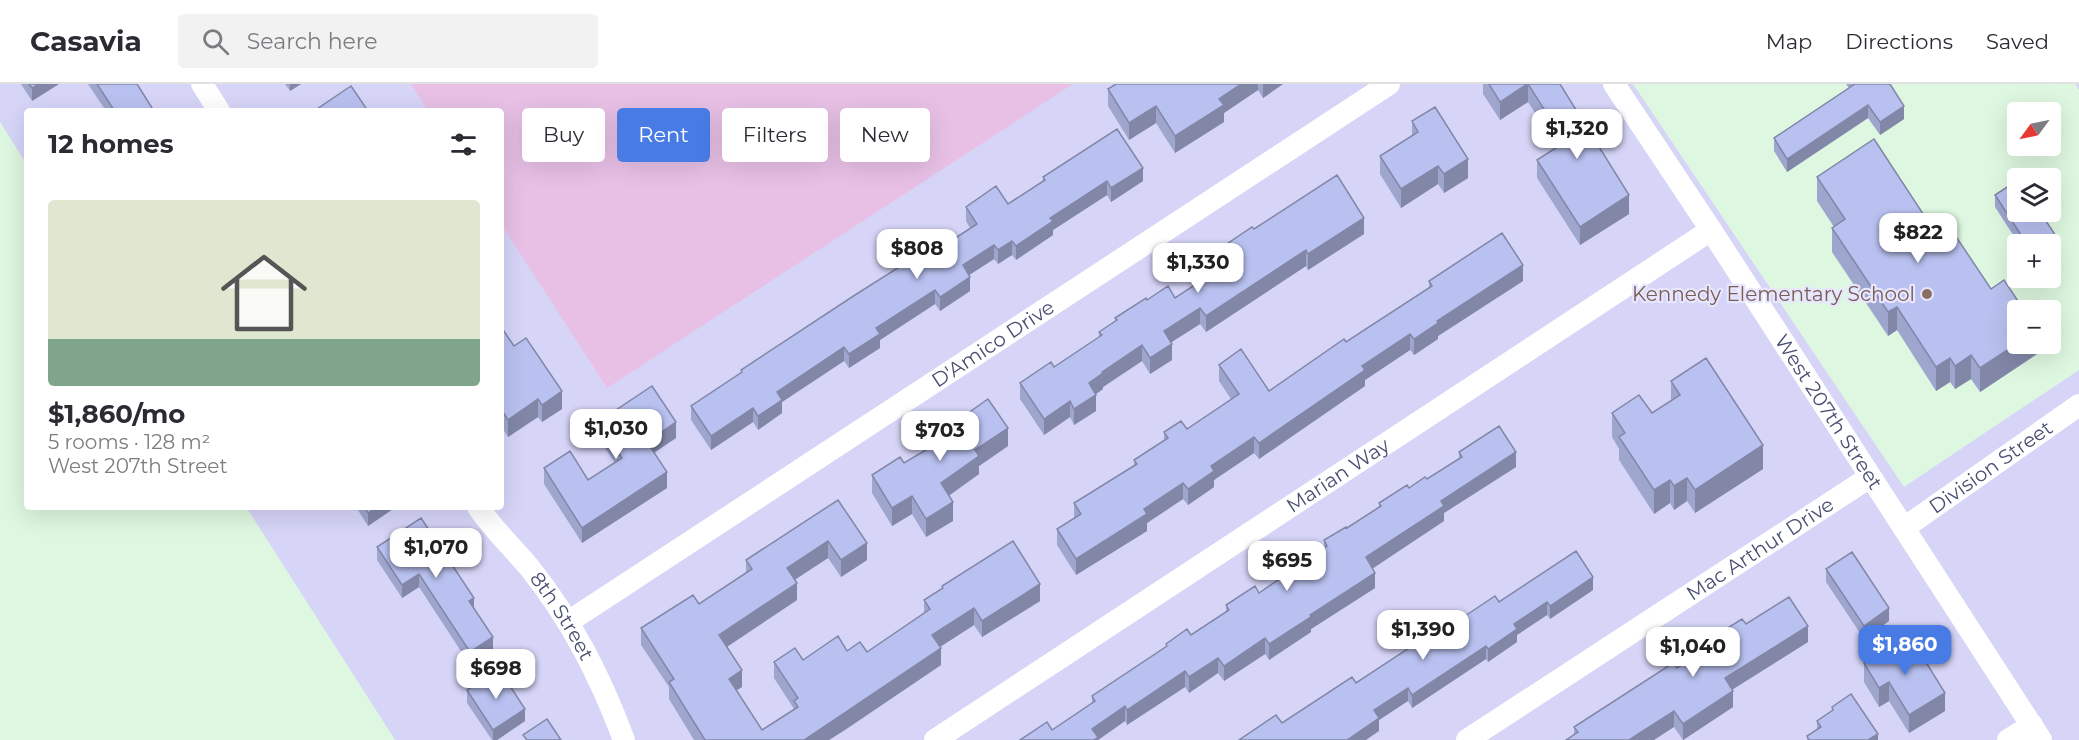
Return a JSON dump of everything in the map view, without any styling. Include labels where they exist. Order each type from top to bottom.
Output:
[{"type":"street","points":[[202,84],[217,108]]},
{"type":"street","name":"D'Amico Drive","points":[[568,622],[1389,84]]},
{"type":"street","name":"West 207th Street","points":[[1614,84],[2036,733]]},
{"type":"street","name":"Marian Way","points":[[935,740],[1711,230]]},
{"type":"street","name":"Division Street","points":[[1904,528],[2079,405]]},
{"type":"street","name":"Mac Arthur Drive","points":[[1467,740],[1870,477]]},
{"type":"street","name":"8th Street","points":[[481,510],[528,566],[568,622],[595,668],[624,740]]},
{"type":"street","points":[[2008,740],[2036,733]]},
{"type":"shaded area","points":[[0,84],[2079,84],[2079,740],[395,740],[248,510],[504,510],[504,108],[24,108],[24,160],[0,122]]},
{"type":"shaded area","points":[[411,84],[1073,84],[607,388],[504,229],[504,108],[426,108]]},
{"type":"shaded area","name":"Kennedy Elementary School","points":[[1633,84],[2075,84],[2079,90],[2079,370],[1904,487]]},
{"type":"shaded area","points":[[0,122],[24,160],[24,510],[248,510],[395,740],[0,740]]},
{"type":"building","points":[[97,84],[137,84],[152,108],[113,108]]},
{"type":"building","points":[[1116,84],[1241,84],[1219,99],[1224,105],[1175,136],[1156,106],[1129,123],[1108,89]]},
{"type":"building","points":[[1489,84],[1527,84],[1500,102]]},
{"type":"building","points":[[1528,84],[1560,84],[1629,195],[1580,227],[1537,160],[1565,142]]},
{"type":"building","points":[[1855,84],[1890,84],[1904,106],[1880,122],[1868,105],[1787,159],[1774,138]]},
{"type":"building","points":[[351,86],[366,108],[318,108]]},
{"type":"building","points":[[1435,107],[1468,159],[1444,174],[1438,166],[1401,189],[1380,156],[1418,132],[1412,121]]},
{"type":"building","points":[[1117,129],[1143,168],[1111,188],[1107,181],[1050,218],[1053,221],[1016,246],[1012,241],[998,250],[994,245],[963,265],[970,277],[940,297],[935,290],[876,328],[880,334],[849,354],[844,347],[777,392],[782,400],[758,416],[753,408],[711,436],[691,406],[855,295],[945,238],[948,243],[977,224],[966,207],[996,186],[1008,204],[1045,180],[1043,177]]},
{"type":"building","points":[[1874,139],[1944,246],[1957,238],[1991,289],[2004,280],[2007,288],[2017,300],[2007,300],[2007,350],[1980,368],[1971,355],[1955,366],[1950,358],[1936,367],[1897,307],[1888,312],[1832,228],[1845,219],[1817,177]]},
{"type":"building","points":[[1337,175],[1364,218],[1308,254],[1306,250],[1206,316],[1200,308],[1164,331],[1172,344],[1150,358],[1142,345],[1089,383],[1096,395],[1074,409],[1070,401],[1044,419],[1020,383],[1051,362],[1054,367],[1102,335],[1099,332],[1117,320],[1115,318],[1146,298],[1147,300],[1168,286],[1175,298],[1210,275],[1204,267],[1225,253],[1221,248]]},
{"type":"building","points":[[2007,187],[2007,213],[1995,195]]},
{"type":"building","points":[[2013,222],[2047,222],[2055,234],[2020,234]]},
{"type":"building","points":[[1502,233],[1523,265],[1437,321],[1438,323],[1414,339],[1410,334],[1362,366],[1365,370],[1259,443],[1254,437],[1211,466],[1214,471],[1188,489],[1183,483],[1144,509],[1147,514],[1076,559],[1057,529],[1081,514],[1074,503],[1137,464],[1134,460],[1168,438],[1164,432],[1181,421],[1187,429],[1239,394],[1219,365],[1241,349],[1269,391],[1344,339],[1346,342],[1432,286],[1429,281]]},
{"type":"building","points":[[504,331],[514,346],[526,338],[562,391],[542,405],[538,399],[508,420],[504,414]]},
{"type":"building","points":[[1706,358],[1763,445],[1695,490],[1687,478],[1674,486],[1670,480],[1654,490],[1619,437],[1625,433],[1612,413],[1639,395],[1652,413],[1680,395],[1671,381]]},
{"type":"building","points":[[652,386],[676,422],[647,442],[667,472],[582,528],[544,468],[570,451],[588,480],[622,458],[598,422]]},
{"type":"building","points":[[988,399],[1008,428],[975,450],[979,456],[941,483],[953,502],[926,519],[912,496],[892,508],[872,475],[900,457],[904,463],[941,441],[937,435]]},
{"type":"building","points":[[1499,426],[1516,452],[1441,501],[1444,506],[1366,557],[1375,573],[1310,615],[1311,617],[1269,644],[1265,638],[1224,666],[1218,658],[1189,677],[1185,671],[1127,710],[1125,706],[1092,729],[1098,737],[1094,740],[1020,740],[1047,722],[1052,730],[1095,701],[1092,696],[1167,646],[1166,644],[1187,629],[1191,635],[1229,610],[1226,605],[1255,586],[1259,593],[1327,546],[1324,540],[1381,506],[1379,503],[1407,485],[1409,488],[1425,477],[1427,479],[1462,457],[1459,452]]},
{"type":"building","points":[[838,500],[867,543],[841,560],[828,541],[787,568],[797,583],[719,635],[742,670],[729,679],[762,730],[798,707],[794,701],[798,698],[774,662],[795,648],[803,660],[838,636],[847,651],[860,642],[867,652],[930,609],[924,600],[943,588],[942,586],[1013,541],[1040,584],[982,621],[974,608],[932,635],[941,648],[804,740],[705,740],[669,682],[674,679],[641,628],[693,595],[699,604],[752,569],[746,560]]},
{"type":"building","points":[[421,518],[474,598],[469,601],[493,637],[470,652],[419,574],[402,585],[377,547]]},
{"type":"building","points":[[1576,551],[1593,577],[1550,606],[1547,602],[1514,624],[1517,629],[1488,649],[1486,646],[1412,695],[1408,688],[1374,710],[1379,718],[1347,740],[1239,740],[1276,715],[1282,723],[1352,677],[1356,683],[1418,642],[1420,646],[1495,596],[1499,602]]},
{"type":"building","points":[[1852,552],[1889,608],[1864,626],[1826,569]]},
{"type":"building","points":[[1789,597],[1808,626],[1725,678],[1733,691],[1683,724],[1674,711],[1629,740],[1566,740],[1578,732],[1574,727],[1673,663],[1677,668],[1724,637],[1721,632],[1742,619],[1746,624]]},
{"type":"building","points":[[1903,638],[1915,658],[1921,654],[1945,693],[1909,715],[1889,682],[1879,688],[1864,663]]},
{"type":"building","points":[[499,669],[525,709],[493,730],[467,690]]},
{"type":"building","points":[[1851,694],[1878,734],[1868,740],[1809,740],[1807,736],[1821,727],[1817,721]]},
{"type":"building","points":[[547,719],[561,740],[527,740],[523,735]]},
{"type":"place","name":"Kennedy Elementary School","points":[[1927,294]]}]
